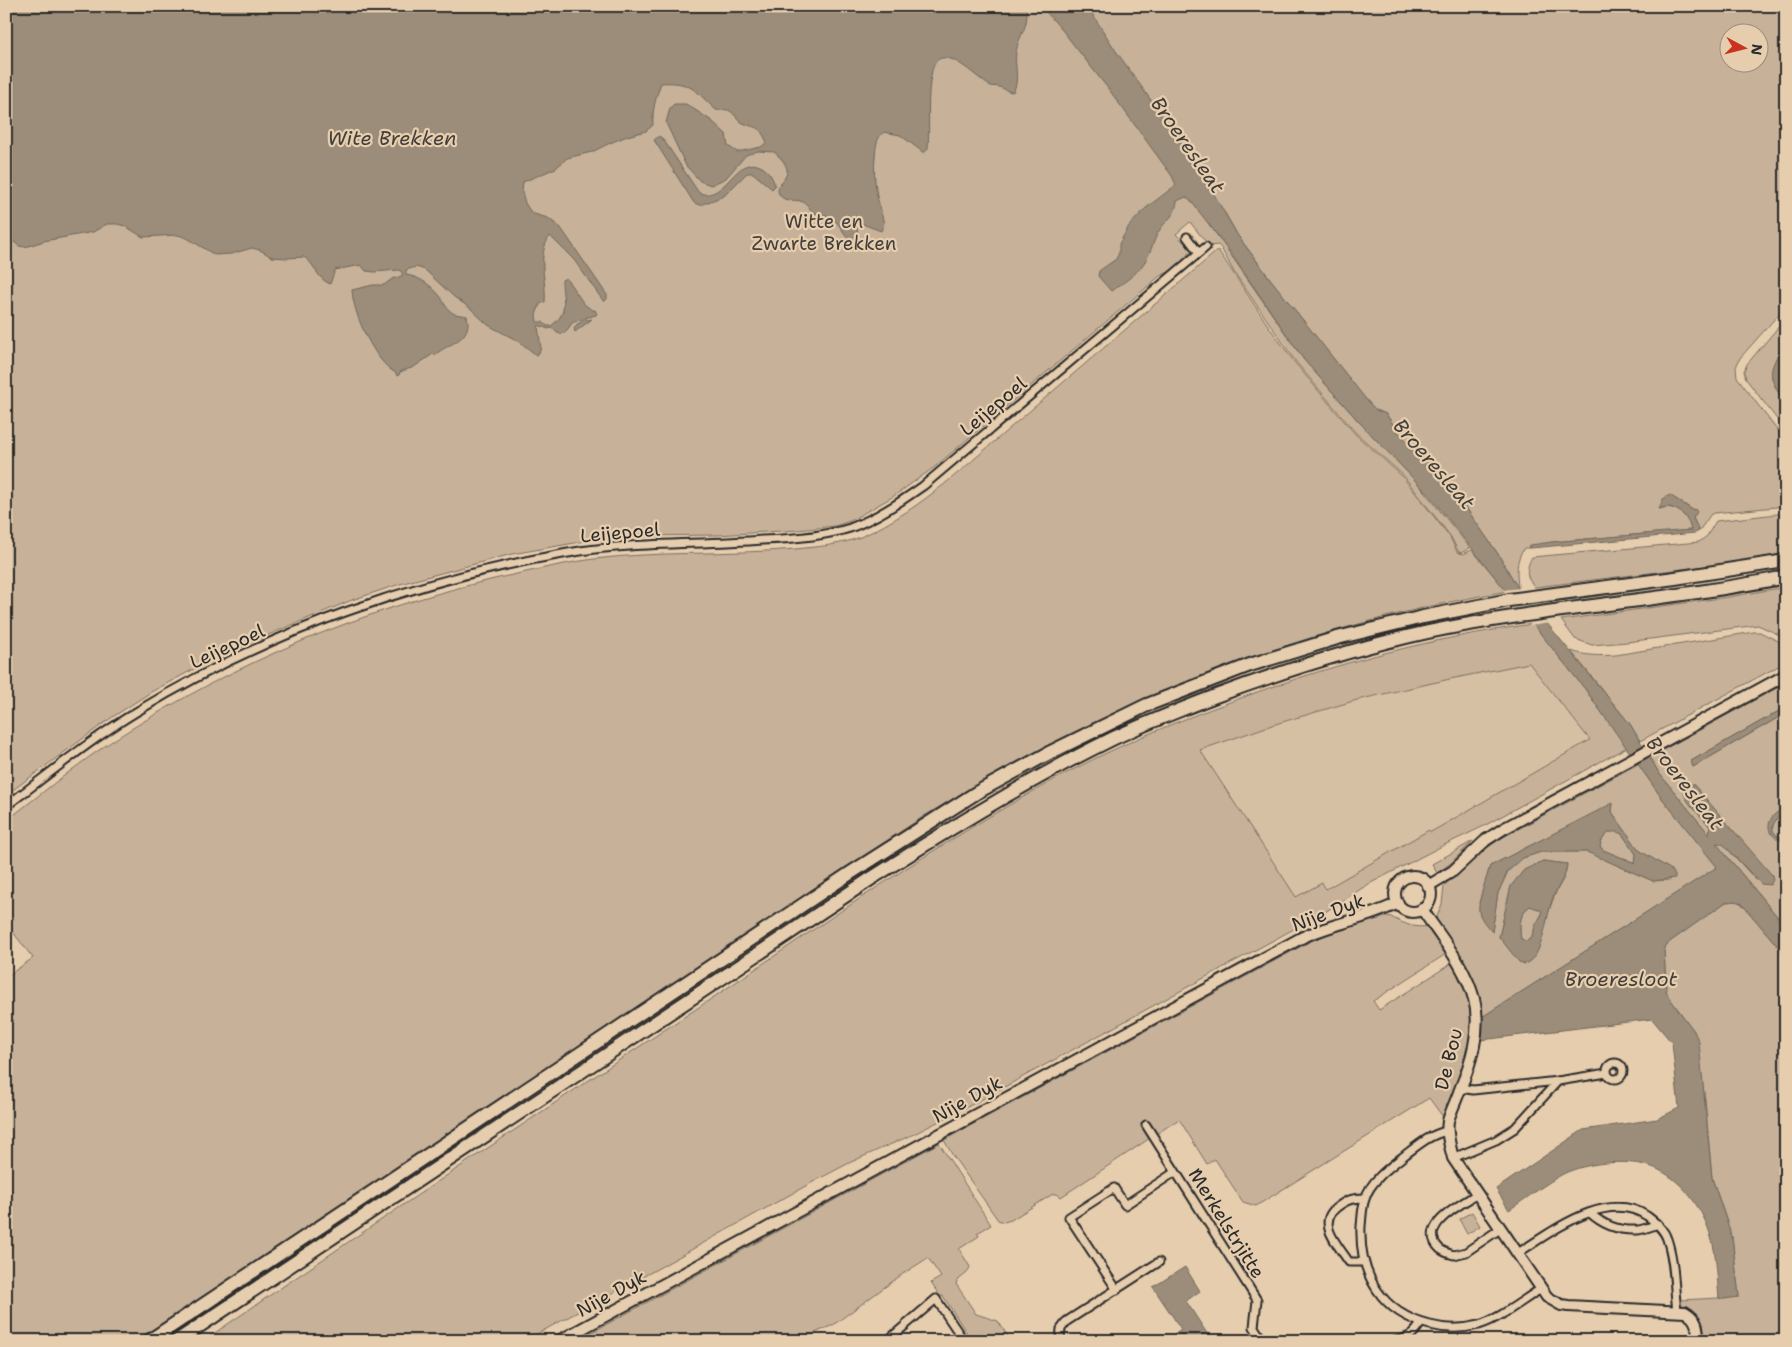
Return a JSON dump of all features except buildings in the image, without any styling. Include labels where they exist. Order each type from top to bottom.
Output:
[{"type":"highway","points":[[149,1341],[849,874],[976,793],[1049,753],[1147,706],[1250,665],[1356,633],[1423,617],[1509,600],[1786,561]]},
{"type":"highway","points":[[177,1341],[872,878],[952,827],[1027,783],[1114,738],[1250,683],[1360,649],[1429,632],[1521,615],[1748,585],[1786,577]]},
{"type":"street","points":[[1187,237],[1199,253]]},
{"type":"street","name":"Leijepoel","points":[[6,806],[125,719],[172,691],[260,648],[360,607],[430,584],[510,564],[568,553],[636,545],[792,538],[841,530],[874,518],[923,486],[1206,247]]},
{"type":"street","points":[[1428,886],[1453,871],[1494,834],[1786,675]]},
{"type":"street","points":[[1409,877],[1418,878],[1428,886],[1430,900],[1422,909],[1409,912],[1404,910],[1398,903],[1396,891],[1400,882],[1404,879],[1409,877]]},
{"type":"street","name":"Nije Dyk","points":[[559,1341],[1303,937],[1322,928],[1357,919],[1398,903]]},
{"type":"street","name":"De Bou","points":[[1422,909],[1453,954],[1468,980],[1474,1000],[1475,1041],[1461,1088],[1448,1120],[1447,1131],[1453,1158],[1541,1289],[1553,1302],[1568,1306],[1677,1312]]},
{"type":"street","points":[[1461,1088],[1473,1090],[1558,1081],[1607,1073]]},
{"type":"street","points":[[1453,1158],[1496,1140],[1514,1128],[1558,1081]]},
{"type":"street","name":"Merkelstrjitte","points":[[1146,1125],[1257,1300],[1254,1327],[1263,1341]]},
{"type":"street","points":[[1447,1131],[1430,1136],[1385,1170],[1365,1198],[1360,1243],[1363,1262],[1372,1283],[1384,1299],[1412,1320],[1446,1328],[1478,1325],[1541,1289]]},
{"type":"street","points":[[1117,1290],[1069,1217],[1114,1188],[1125,1205],[1175,1172]]},
{"type":"street","points":[[1477,1194],[1442,1216],[1435,1228],[1434,1239],[1441,1249],[1454,1255],[1466,1252],[1500,1229]]},
{"type":"street","points":[[1363,1262],[1349,1262],[1328,1228],[1327,1221],[1330,1212],[1343,1202],[1352,1198],[1365,1198]]},
{"type":"street","points":[[1518,1253],[1564,1225],[1590,1213],[1608,1207],[1626,1207],[1639,1211],[1658,1224],[1667,1237],[1673,1266],[1677,1312],[1685,1312],[1693,1316],[1696,1323],[1698,1341]]},
{"type":"street","points":[[1590,1213],[1599,1221],[1610,1226],[1639,1230],[1658,1224]]},
{"type":"street","points":[[1060,1341],[1063,1324],[1159,1262]]},
{"type":"street","points":[[887,1341],[936,1299],[964,1341]]},
{"type":"street","points":[[1396,1341],[1411,1336],[1416,1332],[1421,1323]]},
{"type":"shaded area","points":[[1529,663],[1590,740],[1431,833],[1429,831],[1326,889],[1322,883],[1296,897],[1200,750],[1272,725],[1357,700]]},
{"type":"green space","name":"Witte en Zwarte Brekken","points":[[6,6],[1786,6],[1786,306],[1740,358],[1736,367],[1737,377],[1786,442],[1786,506],[1714,513],[1711,514],[1699,531],[1693,518],[1693,510],[1676,499],[1660,509],[1676,509],[1687,520],[1691,530],[1552,542],[1524,548],[1518,562],[1518,588],[1498,554],[1453,489],[1399,433],[1386,414],[1376,410],[1356,389],[1238,236],[1225,213],[1207,221],[1304,360],[1361,424],[1411,475],[1470,548],[1461,553],[1458,551],[1451,537],[1403,475],[1356,433],[1296,362],[1234,272],[1221,248],[1218,245],[1209,246],[1190,222],[1176,234],[1191,250],[1178,268],[1160,276],[936,466],[894,496],[850,521],[835,526],[798,530],[717,535],[641,536],[586,541],[512,554],[400,584],[352,600],[268,635],[194,669],[151,692],[111,718],[6,795]]},
{"type":"green space","points":[[1218,250],[1295,363],[1355,434],[1402,476],[1450,537],[1457,552],[1463,554],[1472,550],[1507,591],[1393,615],[1281,647],[1226,666],[1172,688],[1066,736],[1012,764],[924,816],[138,1341],[6,1341],[6,977],[33,958],[6,923],[6,821],[106,745],[186,697],[279,651],[376,613],[425,597],[475,584],[585,560],[644,555],[795,549],[838,544],[863,536],[905,513],[963,469]]},
{"type":"green space","points":[[1786,318],[1783,342],[1773,365],[1772,378],[1781,398],[1782,402],[1779,411],[1786,419],[1786,431],[1746,379],[1744,371],[1747,364]]},
{"type":"green space","points":[[1786,513],[1786,552],[1777,555],[1715,565],[1535,587],[1528,577],[1528,566],[1532,557],[1699,542],[1707,536],[1716,521]]},
{"type":"green space","points":[[1786,587],[1786,638],[1758,625],[1592,645],[1575,639],[1561,620],[1728,597]]},
{"type":"green space","points":[[1533,624],[1585,689],[1627,747],[1482,827],[1367,885],[1325,912],[977,1102],[811,1183],[524,1341],[203,1341],[877,887],[1014,802],[1061,776],[1100,756],[1161,729],[1260,691],[1375,656],[1493,630]],"holes":[[[1529,663],[1590,740],[1431,832],[1429,830],[1326,889],[1322,883],[1296,897],[1200,750],[1272,725],[1357,700]]]},
{"type":"green space","points":[[1760,632],[1786,645],[1786,662],[1640,741],[1630,724],[1571,651],[1593,655],[1616,655]]},
{"type":"green space","points":[[1786,683],[1786,707],[1691,761],[1693,767],[1786,713],[1786,806],[1772,817],[1770,833],[1786,842],[1786,927],[1715,842],[1723,844],[1756,880],[1704,819],[1710,827],[1709,835],[1659,773],[1650,757]]},
{"type":"green space","points":[[1638,764],[1661,797],[1718,867],[1482,1017],[1478,993],[1472,978],[1436,919],[1442,904],[1444,886],[1471,860],[1498,840]],"holes":[[[1613,804],[1612,812],[1639,850],[1671,880],[1653,881],[1587,852],[1541,852],[1523,858],[1508,871],[1498,893],[1492,931],[1479,903],[1490,866]],[[1543,861],[1567,864],[1564,878],[1549,910],[1538,950],[1499,937],[1511,886],[1524,870]]]},
{"type":"green space","points":[[1786,811],[1786,839],[1775,833],[1773,826],[1777,818]]},
{"type":"green space","points":[[1617,831],[1622,834],[1636,854],[1635,863],[1603,850],[1600,846],[1602,840],[1609,832]]},
{"type":"green space","points":[[1473,841],[1451,863],[1437,873],[1432,864]]},
{"type":"green space","points":[[1735,901],[1741,903],[1786,956],[1786,1341],[1704,1341],[1700,1317],[1681,1305],[1680,1300],[1724,1299],[1739,1296],[1732,1237],[1712,1178],[1705,1099],[1694,1031],[1668,996],[1664,948],[1726,902]]},
{"type":"green space","points":[[1530,906],[1541,910],[1542,914],[1526,942],[1521,939],[1520,925],[1524,912]]},
{"type":"green space","points":[[1389,916],[1413,926],[1429,926],[1446,954],[1373,1001],[1379,1010],[1452,963],[1470,998],[1472,1033],[1461,1079],[1446,1121],[1429,1098],[1256,1206],[1243,1202],[1215,1159],[1207,1164],[1179,1119],[1061,1197],[1053,1194],[1011,1220],[1004,1222],[998,1220],[944,1140],[1324,934],[1342,926]]},
{"type":"green space","points":[[939,1143],[991,1225],[977,1233],[979,1236],[959,1249],[970,1267],[956,1284],[976,1314],[998,1321],[1011,1341],[972,1341],[943,1296],[940,1296],[931,1283],[941,1277],[928,1258],[904,1273],[833,1325],[797,1341],[576,1341]]},
{"type":"green space","points":[[1472,1212],[1480,1226],[1467,1234],[1459,1219]]},
{"type":"water","name":"Wite Brekken","points":[[6,6],[1026,6],[1027,20],[1016,52],[1016,83],[1013,92],[991,86],[951,59],[943,58],[936,61],[930,81],[928,149],[924,153],[900,135],[884,132],[879,137],[876,150],[875,182],[884,223],[881,231],[860,223],[857,228],[859,242],[855,245],[851,243],[829,216],[814,213],[803,202],[787,200],[781,197],[778,189],[779,185],[787,173],[783,160],[774,152],[758,151],[746,155],[726,178],[711,185],[700,181],[686,166],[666,123],[670,108],[674,104],[686,104],[712,121],[726,134],[728,146],[737,152],[761,147],[767,142],[758,129],[743,123],[728,110],[716,110],[692,89],[680,84],[661,83],[653,114],[653,125],[646,131],[627,136],[592,152],[567,158],[556,168],[523,182],[522,192],[525,203],[530,211],[548,218],[561,228],[607,295],[607,299],[604,302],[574,260],[550,236],[546,243],[543,260],[545,302],[540,304],[536,315],[537,322],[543,322],[547,326],[551,326],[561,316],[564,305],[562,280],[566,278],[584,304],[595,310],[597,314],[585,318],[587,320],[592,319],[575,332],[574,329],[577,324],[584,321],[582,319],[572,323],[565,333],[561,334],[551,328],[538,326],[541,348],[536,355],[520,342],[488,325],[425,270],[416,267],[406,270],[406,275],[421,280],[433,288],[452,313],[467,316],[468,325],[466,332],[457,341],[435,356],[433,354],[414,367],[400,372],[397,376],[380,359],[366,337],[356,312],[352,290],[373,285],[384,285],[392,279],[402,276],[402,272],[399,270],[366,271],[361,265],[335,270],[330,284],[322,278],[304,257],[272,257],[252,248],[231,254],[215,255],[187,238],[178,235],[143,237],[125,226],[117,224],[107,224],[93,232],[44,241],[25,247],[19,246],[14,242],[6,229]]},
{"type":"water","name":"Broeresloot","points":[[1041,6],[1087,6],[1116,51],[1197,165],[1238,236],[1369,403],[1376,410],[1386,414],[1399,433],[1453,489],[1498,554],[1518,588],[1630,724],[1659,773],[1709,834],[1710,827],[1691,806],[1684,794],[1684,782],[1694,785],[1772,875],[1773,880],[1770,885],[1761,884],[1723,844],[1716,843],[1786,927],[1786,956],[1741,903],[1735,901],[1726,902],[1664,948],[1668,996],[1694,1031],[1699,1042],[1712,1178],[1732,1237],[1739,1297],[1719,1298],[1714,1252],[1708,1227],[1692,1198],[1677,1182],[1659,1170],[1637,1163],[1624,1162],[1585,1166],[1563,1174],[1509,1210],[1496,1189],[1583,1130],[1657,1119],[1679,1108],[1672,1043],[1652,1019],[1481,1040],[1482,1017],[1717,867],[1661,797],[1585,689],[1428,494],[1361,424],[1304,360],[1225,245],[1190,200],[1186,197],[1177,201],[1174,211],[1159,231],[1146,259],[1141,267],[1129,278],[1111,291],[1098,276],[1099,271],[1116,259],[1119,253],[1119,244],[1129,226],[1146,208],[1176,185],[1172,176],[1110,91]]},
{"type":"water","points":[[659,136],[663,139],[699,193],[708,194],[717,191],[738,171],[745,166],[753,164],[767,171],[775,186],[772,189],[753,173],[747,173],[724,196],[700,205],[694,203],[654,140]]},
{"type":"water","points":[[1786,327],[1786,419],[1779,411],[1782,402],[1771,373],[1773,364],[1782,347]]},
{"type":"water","points":[[1670,495],[1692,510],[1695,509],[1697,512],[1693,518],[1699,531],[1695,533],[1531,548],[1528,546],[1552,542],[1691,530],[1684,515],[1680,512],[1670,507],[1659,509],[1663,499]]},
{"type":"water","points":[[1786,707],[1786,713],[1693,767],[1691,761]]},
{"type":"water","points":[[1613,803],[1612,812],[1639,850],[1670,869],[1675,878],[1653,881],[1587,852],[1541,852],[1523,858],[1508,871],[1498,893],[1492,932],[1484,923],[1479,912],[1481,896],[1490,866]],"holes":[[[1609,832],[1622,834],[1636,854],[1635,863],[1603,850],[1600,846],[1602,840]]]},
{"type":"water","points":[[1786,806],[1786,811],[1774,822],[1773,830],[1779,836],[1786,839],[1786,842],[1777,839],[1771,833],[1769,825],[1773,816]]},
{"type":"water","points":[[1543,861],[1567,864],[1565,874],[1552,900],[1537,952],[1525,964],[1519,962],[1499,937],[1511,886],[1524,870]],"holes":[[[1530,906],[1541,910],[1542,914],[1535,926],[1532,938],[1526,941],[1521,939],[1520,925],[1526,909]]]},
{"type":"water","points":[[1185,1267],[1200,1291],[1186,1301],[1206,1332],[1218,1341],[1179,1341],[1174,1334],[1181,1329],[1153,1287]]},
{"type":"pier","points":[[1521,588],[1549,623],[1531,626],[1503,590]]},
{"type":"water label","name":"Broeresleat","points":[[1188,145]]},
{"type":"water label","name":"Broeresleat","points":[[1434,464]]},
{"type":"water label","name":"Broeresleat","points":[[1685,783]]}]
